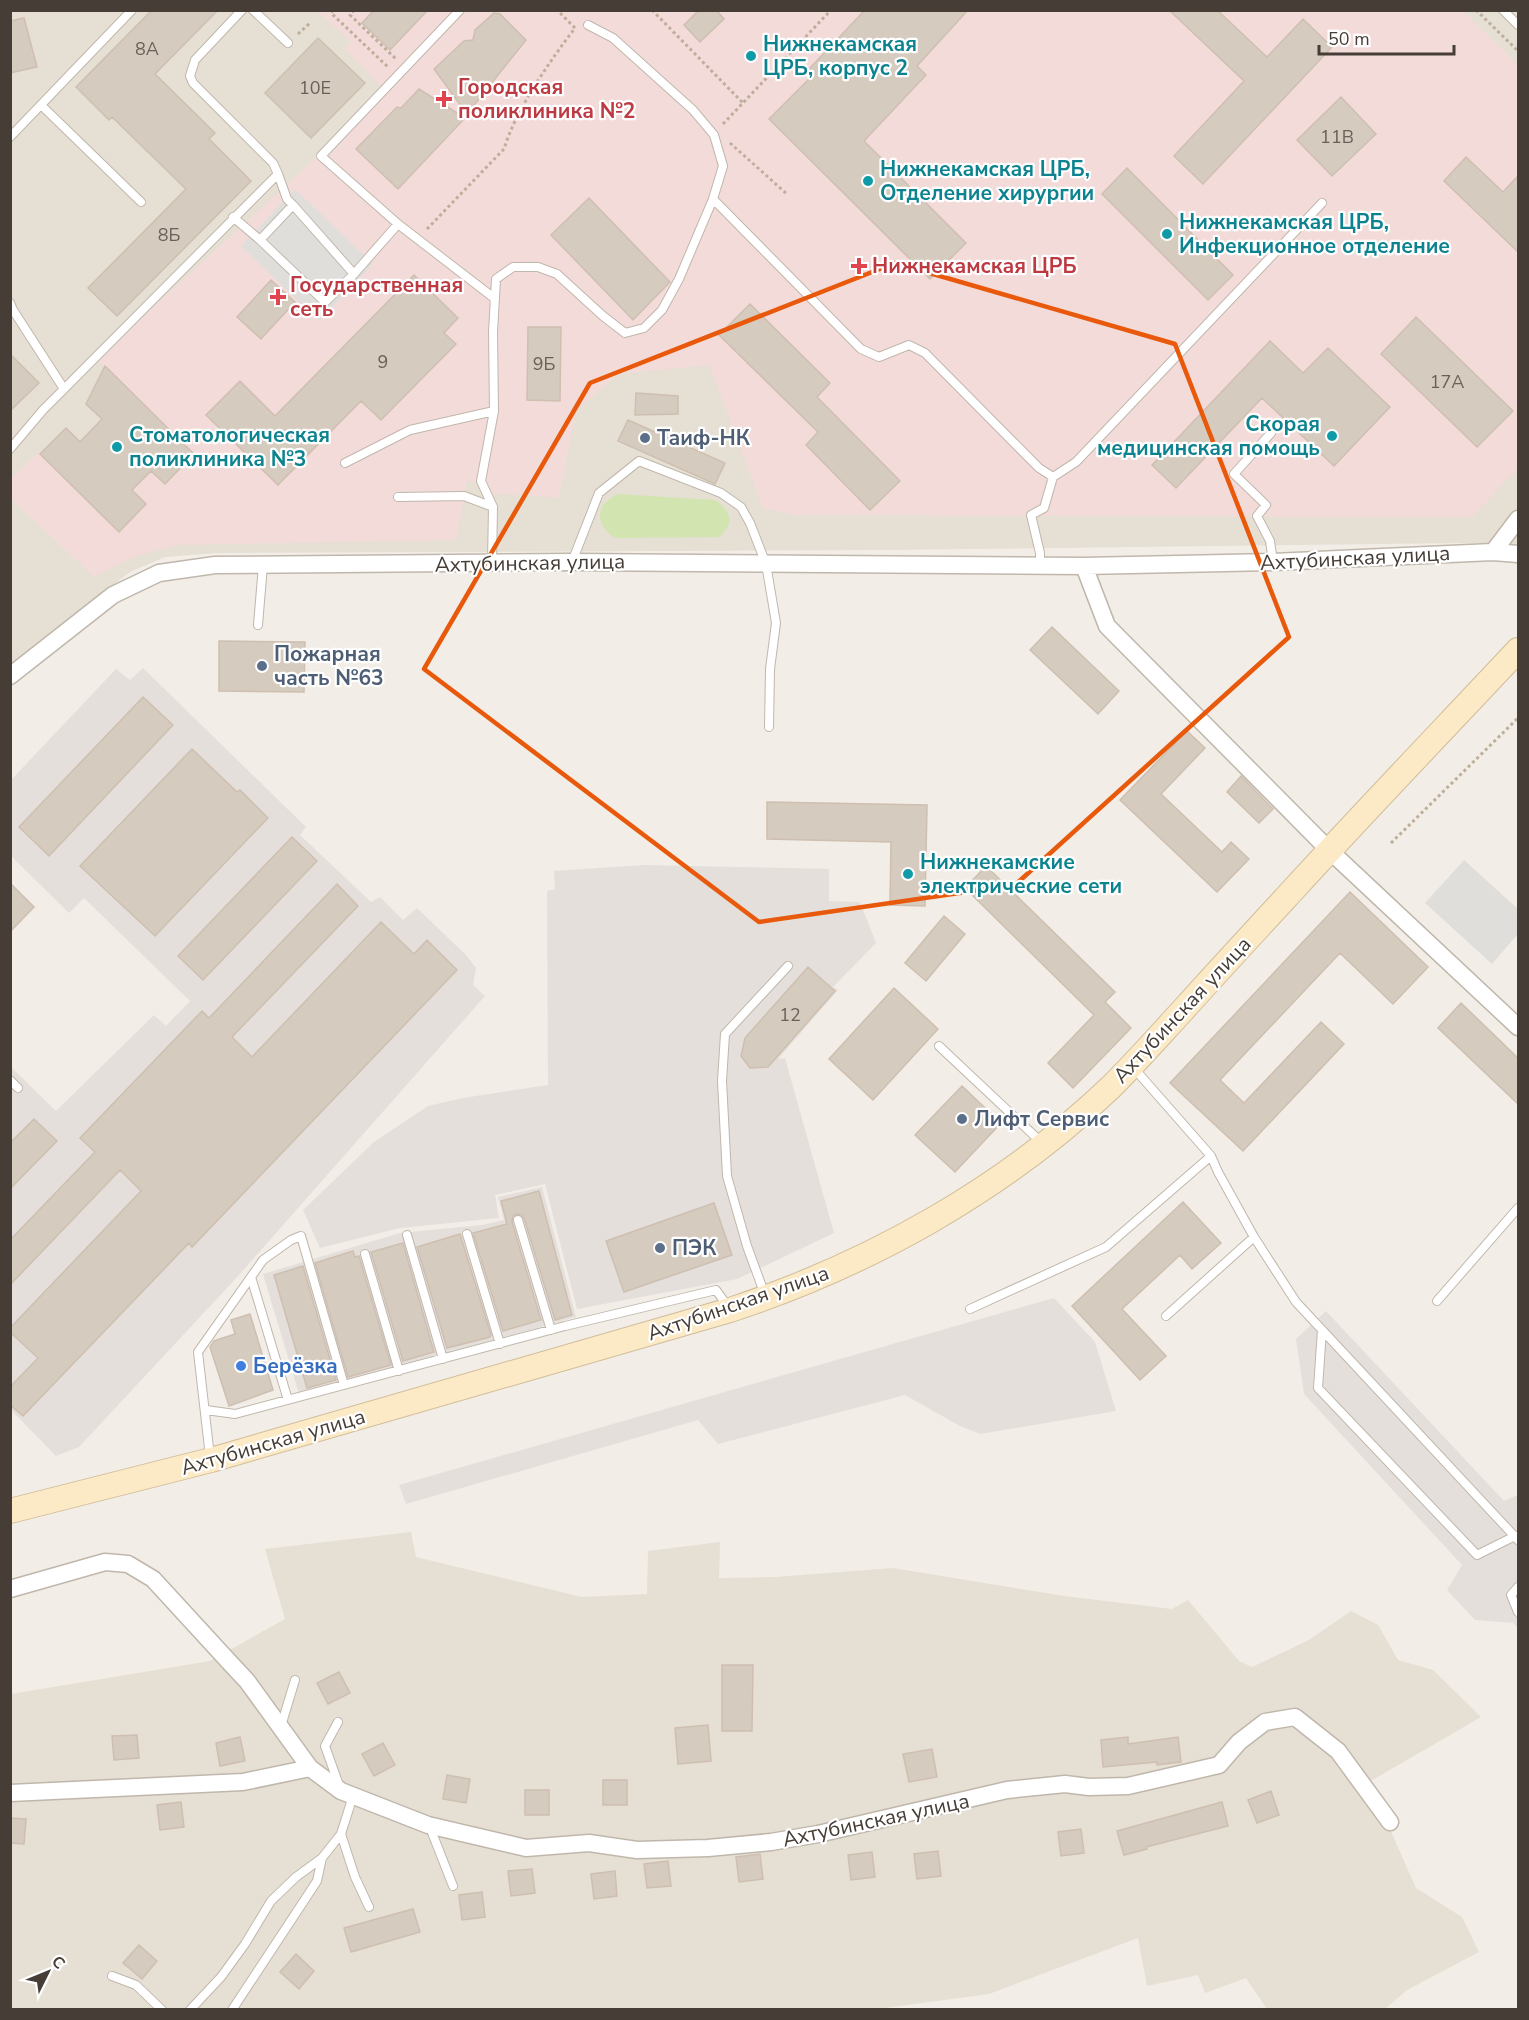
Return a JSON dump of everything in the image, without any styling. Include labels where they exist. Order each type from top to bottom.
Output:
[{"type":"street","points":[[1493,552],[1518,519]]},
{"type":"street","name":"Ахтубинская улица","points":[[10,676],[112,596],[159,573],[215,565],[572,562],[1084,566],[1273,562],[1493,552],[1518,554]]},
{"type":"street","points":[[1084,566],[1107,626],[1329,850],[1518,1027]]},
{"type":"street","name":"Ахтубинская улица","points":[[10,1511],[210,1460],[730,1310],[846,1266],[925,1224],[994,1181],[1043,1144],[1132,1066],[1329,850],[1518,650]]},
{"type":"street","name":"Ахтубинская улица","points":[[10,1589],[105,1562],[128,1564],[153,1579],[247,1681],[310,1768],[347,1793],[429,1825],[526,1848],[589,1843],[637,1850],[708,1848],[771,1842],[818,1834],[1008,1790],[1065,1784],[1128,1786],[1219,1765],[1239,1742],[1265,1722],[1295,1717],[1338,1751],[1390,1822]]},
{"type":"street","points":[[10,1793],[243,1782],[310,1768]]},
{"type":"lane","points":[[10,137],[132,10]]},
{"type":"lane","points":[[242,10],[195,60],[190,76],[193,83],[273,163],[284,193],[354,274]]},
{"type":"lane","points":[[253,10],[288,43]]},
{"type":"lane","points":[[460,10],[321,156],[398,224],[494,298]]},
{"type":"lane","points":[[1503,10],[1518,25]]},
{"type":"lane","points":[[492,564],[493,507],[481,481],[494,411],[496,279],[513,267],[538,267],[557,274],[625,333],[644,328],[662,310],[679,279],[723,166],[714,135],[693,110],[613,38],[588,24]]},
{"type":"lane","points":[[41,105],[141,202]]},
{"type":"lane","points":[[10,449],[43,410],[278,174]]},
{"type":"lane","points":[[712,199],[861,349],[879,357],[909,345],[925,353],[1039,468],[1053,477]]},
{"type":"lane","points":[[1040,566],[1041,554],[1031,515],[1044,508],[1053,477],[1076,462],[1322,203]]},
{"type":"lane","points":[[260,240],[293,205]]},
{"type":"lane","points":[[233,217],[325,302],[354,274],[398,224]]},
{"type":"lane","points":[[10,303],[64,389]]},
{"type":"lane","points":[[345,463],[410,430],[494,411]]},
{"type":"lane","points":[[1271,433],[1234,474],[1266,505],[1257,516],[1270,541],[1273,562]]},
{"type":"lane","points":[[572,562],[599,493],[639,461],[721,493],[741,507],[766,564],[776,623],[770,669],[769,727]]},
{"type":"lane","points":[[398,497],[464,496],[493,507]]},
{"type":"lane","points":[[258,625],[263,565]]},
{"type":"lane","points":[[766,1298],[747,1246],[728,1176],[722,1081],[725,1034],[788,966]]},
{"type":"lane","points":[[939,1046],[1043,1144]]},
{"type":"lane","points":[[1132,1066],[1211,1156],[1254,1237],[1296,1302],[1517,1538],[1477,1555],[1318,1388],[1322,1330]]},
{"type":"lane","points":[[10,1080],[18,1088]]},
{"type":"lane","points":[[970,1309],[1106,1247],[1211,1156]]},
{"type":"lane","points":[[1437,1301],[1518,1208]]},
{"type":"lane","points":[[518,1221],[551,1330]]},
{"type":"lane","points":[[467,1234],[500,1344]]},
{"type":"lane","points":[[407,1235],[443,1359]]},
{"type":"lane","points":[[210,1460],[198,1352],[263,1260],[291,1240],[301,1236],[344,1385]]},
{"type":"lane","points":[[1166,1316],[1254,1237]]},
{"type":"lane","points":[[364,1254],[399,1371]]},
{"type":"lane","points":[[251,1277],[288,1400]]},
{"type":"lane","points":[[206,1410],[235,1414],[551,1330],[716,1290],[730,1310]]},
{"type":"lane","points":[[1518,1587],[1511,1595],[1518,1612]]},
{"type":"lane","points":[[280,1729],[295,1680]]},
{"type":"lane","points":[[338,1722],[326,1746],[347,1793],[341,1834],[355,1877],[369,1907]]},
{"type":"lane","points":[[429,1825],[453,1886]]},
{"type":"lane","points":[[190,2010],[227,1969],[271,1901],[296,1876],[322,1858],[341,1834]]},
{"type":"lane","points":[[232,2010],[317,1881],[322,1858]]},
{"type":"lane","points":[[112,1976],[136,1985],[162,2010]]},
{"type":"path","points":[[333,10],[331,13],[391,71]]},
{"type":"path","points":[[354,10],[350,15],[399,63]]},
{"type":"path","points":[[421,235],[504,149],[508,134],[550,63],[575,28],[557,10]]},
{"type":"path","points":[[652,10],[743,103]]},
{"type":"path","points":[[717,131],[831,10]]},
{"type":"path","points":[[1476,10],[1518,51]]},
{"type":"path","points":[[725,139],[787,194]]},
{"type":"path","points":[[1391,843],[1518,717]]},
{"type":"highlighted area","points":[[895,263],[1175,344],[1289,637],[1015,885],[759,922],[424,669],[590,383]]},
{"type":"shaded area","name":"Нижнекамская ЦРБ","points":[[1462,10],[1518,65],[1518,468],[1472,517],[795,515],[763,508],[709,365],[619,374],[576,410],[559,498],[489,493],[488,482],[467,481],[456,540],[177,545],[136,556],[94,577],[11,499],[10,479],[39,452],[119,532],[146,505],[132,490],[151,471],[165,484],[194,455],[97,359],[301,172],[384,89],[345,49],[351,42],[317,11]]},
{"type":"shaded area","name":"Нижнекамская ЦРБ","points":[[11,11],[1518,11],[1518,545],[1465,543],[883,550],[217,553],[165,557],[130,572],[11,664]]},
{"type":"shaded area","points":[[295,189],[373,264],[319,321],[241,246]]},
{"type":"shaded area","points":[[143,668],[306,827],[300,835],[371,902],[380,897],[403,920],[417,908],[466,955],[476,968],[473,985],[485,996],[240,1274],[79,1447],[56,1456],[11,1410],[10,1066],[56,1111],[154,1015],[166,1026],[190,1001],[84,898],[69,913],[11,856],[11,780],[116,669],[130,680]]},
{"type":"shaded area","points":[[1464,860],[1518,909],[1518,934],[1492,964],[1425,903]]},
{"type":"shaded area","points":[[643,865],[829,869],[829,901],[860,902],[876,943],[833,987],[838,990],[778,1059],[785,1058],[834,1233],[737,1279],[577,1309],[545,1184],[495,1195],[499,1218],[400,1228],[320,1248],[303,1210],[374,1142],[428,1106],[463,1098],[548,1085],[547,891],[555,889],[554,871]]},
{"type":"shaded area","points":[[542,1187],[576,1317],[299,1394],[263,1274],[400,1233],[482,1225],[504,1220],[498,1197]]},
{"type":"shaded area","points":[[1054,1298],[1095,1342],[1116,1411],[980,1434],[960,1426],[905,1395],[718,1444],[698,1420],[406,1504],[399,1485]]},
{"type":"shaded area","points":[[1326,1311],[1504,1501],[1518,1495],[1518,1628],[1513,1623],[1475,1620],[1447,1590],[1462,1565],[1304,1394],[1296,1339]]},
{"type":"shaded area","points":[[411,1532],[416,1557],[582,1597],[647,1594],[648,1551],[720,1542],[719,1578],[776,1577],[893,1568],[1064,1596],[1172,1609],[1188,1600],[1239,1661],[1252,1667],[1309,1640],[1351,1611],[1378,1625],[1398,1660],[1433,1670],[1481,1717],[1369,1782],[1416,1888],[1462,1917],[1479,1952],[1407,1990],[1385,2009],[1267,2009],[1246,1978],[1205,1993],[1198,1975],[1147,1986],[1138,1938],[989,1994],[870,2010],[11,2010],[11,1694],[210,1661],[285,1619],[265,1549]]},
{"type":"green space","points":[[618,494],[715,500],[725,508],[729,522],[719,537],[615,538],[603,527],[600,515],[605,503]]},
{"type":"building","points":[[152,10],[218,10],[155,74],[215,133],[209,139],[251,181],[117,316],[88,288],[186,189],[112,117],[109,120],[76,87]]},
{"type":"building","points":[[374,10],[428,10],[390,50],[362,23]]},
{"type":"building","points":[[699,10],[716,10],[724,19],[700,42],[684,25]]},
{"type":"building","points":[[865,10],[968,10],[917,66],[926,75],[864,141],[966,243],[930,279],[769,119],[814,74],[809,69]]},
{"type":"building","points":[[1169,10],[1217,10],[1267,57],[1303,19],[1332,47],[1203,184],[1174,156],[1244,81]]},
{"type":"building","points":[[494,13],[500,14],[526,40],[467,114],[434,69],[464,41],[473,40],[475,30]]},
{"type":"building","points":[[24,18],[37,67],[10,73],[10,21]]},
{"type":"building","points":[[318,38],[365,83],[311,138],[265,93]]},
{"type":"building","points":[[419,89],[465,118],[398,189],[356,149],[397,107],[401,108]]},
{"type":"building","points":[[1341,97],[1376,134],[1332,176],[1297,140]]},
{"type":"building","points":[[1466,157],[1503,192],[1518,176],[1518,252],[1444,181]]},
{"type":"building","name":"Нижнекамская ЦРБ, Инфекционное отделение","points":[[1127,168],[1233,275],[1208,300],[1102,194]]},
{"type":"building","points":[[589,198],[670,282],[633,320],[551,235]]},
{"type":"building","points":[[414,275],[458,318],[444,333],[456,344],[381,420],[361,401],[278,485],[206,415],[240,381],[275,416]]},
{"type":"building","points":[[271,280],[295,302],[261,339],[237,317]]},
{"type":"building","points":[[750,304],[830,383],[817,397],[900,481],[870,510],[806,445],[818,432],[719,335]]},
{"type":"building","points":[[1416,317],[1513,411],[1477,447],[1381,354]]},
{"type":"building","points":[[528,327],[561,327],[560,401],[527,400]]},
{"type":"building","name":"Скорая медицинская помощь","points":[[1270,341],[1303,373],[1328,348],[1390,407],[1334,466],[1262,398],[1176,488],[1152,465]]},
{"type":"building","points":[[10,354],[39,383],[10,411]]},
{"type":"building","name":"Стоматологическая поликлиника №3","points":[[105,366],[194,454],[165,484],[151,471],[132,490],[146,504],[119,532],[40,454],[66,428],[80,442],[102,419],[86,404]]},
{"type":"building","points":[[636,393],[678,396],[678,414],[635,415]]},
{"type":"building","name":"Таиф-НК","points":[[628,420],[725,463],[715,484],[618,441]]},
{"type":"building","points":[[1052,627],[1119,691],[1098,714],[1030,650]]},
{"type":"building","name":"Пожарная часть №63","points":[[219,641],[305,642],[304,692],[219,691]]},
{"type":"building","points":[[143,697],[173,725],[49,856],[19,827]]},
{"type":"building","points":[[1187,731],[1205,748],[1161,794],[1222,852],[1231,842],[1249,859],[1217,892],[1120,800]]},
{"type":"building","points":[[192,749],[237,792],[240,790],[268,818],[155,936],[80,866]]},
{"type":"building","points":[[1241,776],[1273,809],[1259,823],[1227,792]]},
{"type":"building","name":"Нижнекамские электрические сети","points":[[767,802],[927,805],[925,906],[890,905],[891,842],[767,839]]},
{"type":"building","points":[[292,837],[317,861],[203,980],[178,956]]},
{"type":"building","points":[[986,866],[1115,992],[1105,1002],[1131,1028],[1073,1088],[1048,1063],[1094,1015],[965,888]]},
{"type":"building","points":[[10,883],[34,907],[10,932]]},
{"type":"building","points":[[337,884],[358,906],[232,1037],[252,1057],[381,922],[414,954],[427,940],[457,970],[192,1247],[189,1243],[23,1416],[10,1405],[10,1387],[38,1358],[10,1332],[10,1328],[141,1191],[120,1170],[10,1285],[10,1240],[95,1152],[80,1138],[202,1011],[209,1018]]},
{"type":"building","points":[[1350,892],[1428,967],[1393,1004],[1340,953],[1220,1080],[1244,1103],[1321,1022],[1344,1044],[1243,1151],[1170,1083]]},
{"type":"building","points":[[944,916],[965,934],[926,981],[905,963]]},
{"type":"building","points":[[808,967],[835,991],[768,1067],[750,1068],[741,1056],[745,1038]]},
{"type":"building","points":[[894,988],[938,1029],[873,1100],[829,1059]]},
{"type":"building","points":[[1461,1003],[1518,1058],[1518,1104],[1438,1028]]},
{"type":"building","points":[[962,1086],[1001,1123],[955,1172],[915,1135]]},
{"type":"building","points":[[34,1119],[57,1141],[10,1189],[10,1143]]},
{"type":"building","points":[[539,1191],[572,1315],[555,1320],[524,1218],[517,1214],[513,1216],[512,1222],[541,1320],[503,1331],[473,1233],[507,1224],[501,1201]]},
{"type":"building","points":[[1183,1202],[1221,1243],[1192,1269],[1180,1255],[1122,1309],[1166,1356],[1140,1380],[1072,1306]]},
{"type":"building","points":[[714,1203],[732,1255],[624,1292],[606,1241]]},
{"type":"building","points":[[460,1234],[491,1335],[447,1348],[417,1247]]},
{"type":"building","points":[[403,1243],[434,1352],[403,1361],[371,1252]]},
{"type":"building","points":[[353,1251],[355,1257],[359,1256],[391,1365],[348,1377],[315,1263]]},
{"type":"building","points":[[303,1266],[336,1380],[307,1388],[274,1275]]},
{"type":"building","name":"Берёзка","points":[[250,1314],[273,1390],[229,1406],[210,1347],[214,1341],[235,1334],[231,1320]]},
{"type":"building","points":[[722,1665],[753,1665],[752,1731],[722,1731]]},
{"type":"building","points":[[339,1672],[350,1693],[328,1704],[317,1683]]},
{"type":"building","points":[[708,1725],[711,1761],[678,1764],[675,1728]]},
{"type":"building","points":[[137,1735],[139,1758],[114,1760],[112,1736]]},
{"type":"building","points":[[240,1737],[245,1761],[220,1766],[216,1743]]},
{"type":"building","points":[[1128,1737],[1128,1744],[1178,1737],[1181,1762],[1103,1767],[1101,1740]]},
{"type":"building","points":[[383,1743],[395,1765],[374,1776],[362,1754]]},
{"type":"building","points":[[932,1749],[937,1777],[909,1782],[903,1754]]},
{"type":"building","points":[[447,1775],[470,1779],[466,1803],[443,1799]]},
{"type":"building","points":[[603,1780],[627,1780],[627,1805],[603,1805]]},
{"type":"building","points":[[525,1790],[549,1790],[549,1815],[525,1815]]},
{"type":"building","points":[[1271,1791],[1279,1815],[1257,1823],[1248,1800]]},
{"type":"building","points":[[181,1802],[184,1827],[160,1830],[157,1805]]},
{"type":"building","points":[[1222,1802],[1228,1826],[1124,1855],[1117,1831]]},
{"type":"building","points":[[10,1818],[26,1819],[24,1844],[10,1843]]},
{"type":"building","points":[[1081,1829],[1084,1853],[1061,1856],[1058,1832]]},
{"type":"building","points":[[938,1851],[941,1876],[917,1879],[914,1854]]},
{"type":"building","points":[[872,1852],[875,1877],[851,1880],[848,1855]]},
{"type":"building","points":[[760,1854],[763,1879],[739,1882],[736,1857]]},
{"type":"building","points":[[668,1861],[671,1886],[647,1888],[644,1864]]},
{"type":"building","points":[[532,1869],[535,1893],[511,1896],[508,1871]]},
{"type":"building","points":[[615,1871],[617,1896],[594,1899],[591,1874]]},
{"type":"building","points":[[482,1892],[485,1917],[462,1920],[459,1895]]},
{"type":"building","points":[[413,1909],[420,1932],[351,1952],[344,1928]]},
{"type":"building","points":[[139,1945],[157,1961],[142,1979],[123,1963]]},
{"type":"building","points":[[296,1954],[314,1971],[299,1989],[280,1972]]},
{"type":"place","name":"Нижнекамская ЦРБ, корпус 2","points":[[751,56]]},
{"type":"place","name":"Городская поликлиника №2","points":[[444,99]]},
{"type":"place","name":"Нижнекамская ЦРБ, Отделение хирургии","points":[[868,181]]},
{"type":"place","name":"Нижнекамская ЦРБ, Инфекционное отделение","points":[[1167,234]]},
{"type":"place","name":"Нижнекамская ЦРБ","points":[[859,266]]},
{"type":"place","name":"Государственная сеть","points":[[278,297]]},
{"type":"place","name":"Скорая медицинская помощь","points":[[1332,436]]},
{"type":"place","name":"Таиф-НК","points":[[645,438]]},
{"type":"place","name":"Стоматологическая поликлиника №3","points":[[117,447]]},
{"type":"place","name":"Пожарная часть №63","points":[[262,666]]},
{"type":"place","name":"Нижнекамские электрические сети","points":[[908,874]]},
{"type":"place","name":"Лифт Сервис","points":[[962,1119]]},
{"type":"place","name":"ПЭК","points":[[660,1248]]},
{"type":"place","name":"Берёзка","points":[[241,1366]]}]
